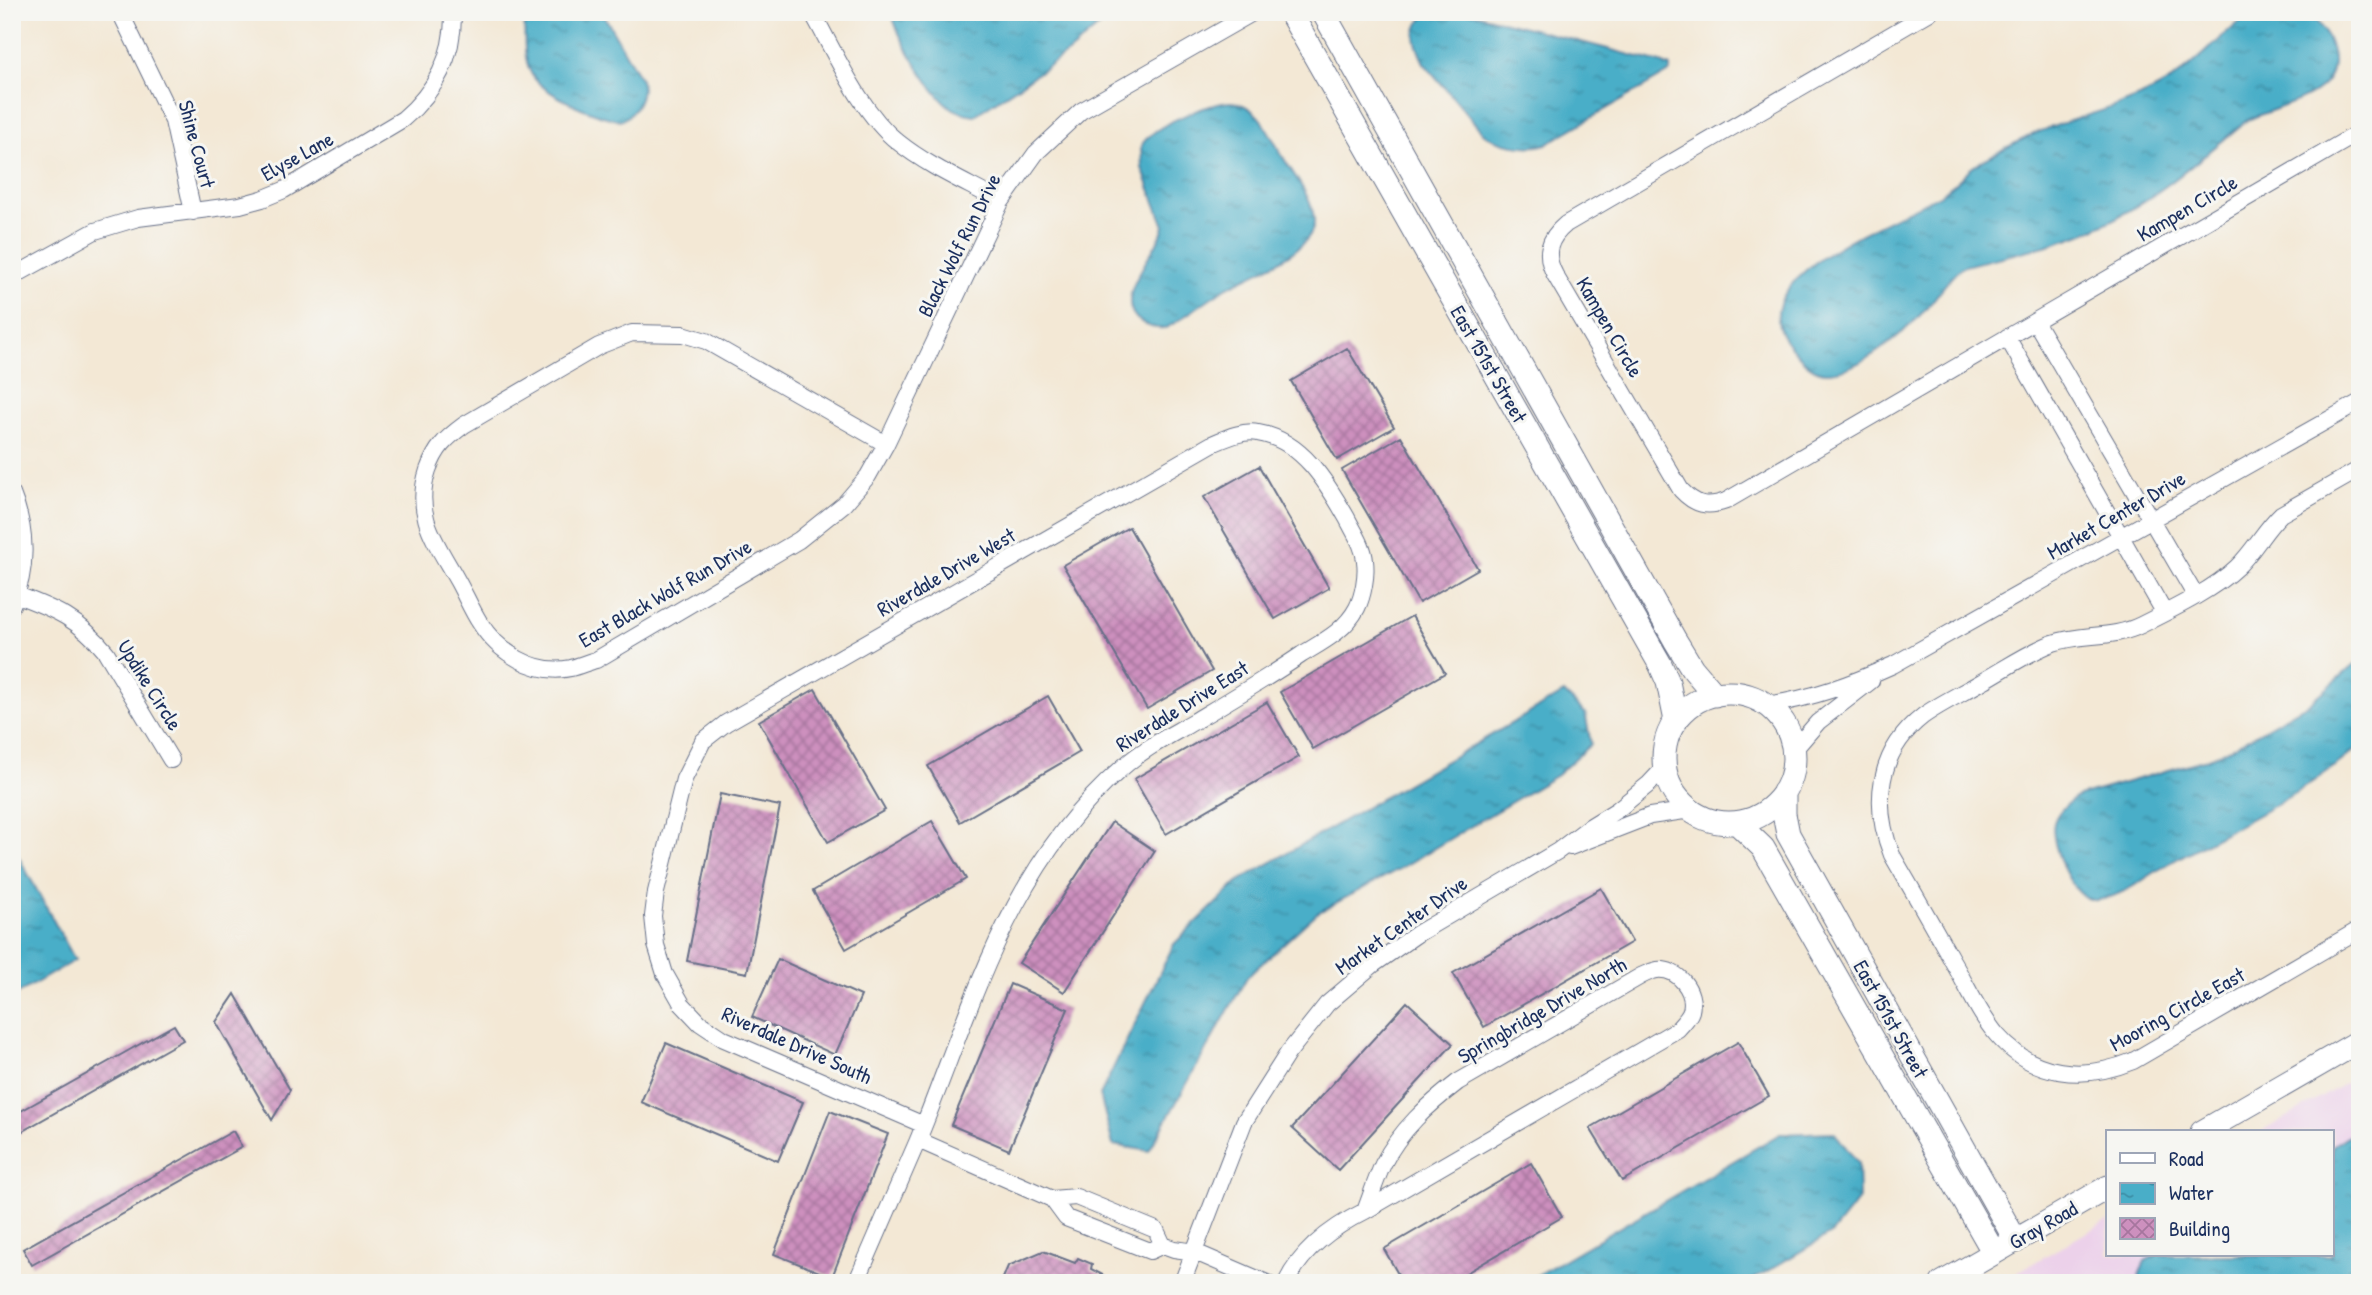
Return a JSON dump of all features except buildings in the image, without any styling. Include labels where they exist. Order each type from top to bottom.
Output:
[{"type":"street","name":"Shine Court","points":[[120,12],[173,121],[193,212]]},
{"type":"street","name":"Elyse Lane","points":[[12,277],[95,231],[138,218],[240,205],[284,190],[402,119],[418,106],[433,88],[451,45],[453,12]]},
{"type":"street","points":[[812,12],[858,93],[877,121],[897,142],[1001,202]]},
{"type":"street","name":"Black Wolf Run Drive","points":[[886,444],[1001,202],[1037,153],[1081,111],[1254,12]]},
{"type":"street","name":"East 151st Street","points":[[1290,12],[1660,664],[1668,682],[1676,721]]},
{"type":"street","name":"East 151st Street","points":[[1323,12],[1675,640],[1692,668],[1715,695]]},
{"type":"street","name":"Kampen Circle","points":[[1930,12],[1566,224],[1553,236],[1548,260],[1681,490],[1689,498],[1706,505],[1726,501],[2360,132]]},
{"type":"street","points":[[2035,321],[2195,595]]},
{"type":"street","name":"East Black Wolf Run Drive","points":[[632,333],[683,334],[706,341],[886,444],[868,476],[844,504],[799,540],[596,660],[568,669],[544,668],[519,661],[495,643],[480,623],[433,538],[423,512],[422,489],[431,462],[443,440],[599,346],[632,333]]},
{"type":"street","points":[[2007,337],[2164,612]]},
{"type":"street","name":"Market Center Drive","points":[[1766,705],[1805,699],[1893,665],[2360,401]]},
{"type":"street","name":"Riverdale Drive East","points":[[856,1283],[921,1133],[1005,922],[1036,868],[1076,815],[1133,759],[1329,637],[1345,626],[1358,607],[1366,562],[1360,542],[1333,493],[1307,459],[1294,449],[1257,432],[1235,435],[1212,444]]},
{"type":"street","name":"Riverdale Drive West","points":[[702,741],[737,717],[1212,444]]},
{"type":"street","name":"Mooring Circle East","points":[[2360,469],[2281,514],[2237,567],[2195,595],[2121,633],[2070,639],[2040,649],[1923,717],[1899,741],[1890,757],[1883,779],[1880,805],[1883,832],[1892,855],[1987,1022],[2016,1053],[2039,1066],[2055,1071],[2098,1073],[2133,1062],[2360,929]]},
{"type":"street","points":[[12,494],[19,509],[24,549],[15,600]]},
{"type":"street","name":"Updike Circle","points":[[15,600],[68,616],[96,640],[106,652],[171,760]]},
{"type":"street","name":"Market Center Drive","points":[[1793,751],[1818,722],[1893,665]]},
{"type":"street","points":[[1715,695],[1750,697],[1766,705],[1784,725],[1793,751],[1790,779],[1784,792],[1764,813],[1737,822],[1713,821],[1690,810],[1673,791],[1665,767],[1664,751],[1668,735],[1676,721],[1700,700],[1715,695]]},
{"type":"street","name":"Riverdale Drive South","points":[[702,741],[684,779],[656,892],[653,916],[656,945],[665,974],[682,1004],[700,1023],[724,1039],[1052,1199],[1066,1218],[1150,1251],[1163,1245],[1195,1252],[1267,1283]]},
{"type":"street","name":"Market Center Drive","points":[[1182,1283],[1244,1122],[1288,1053],[1326,1004],[1374,964],[1417,934],[1558,851],[1616,810],[1649,784],[1665,767]]},
{"type":"street","name":"East 151st Street","points":[[1784,792],[1787,834],[2016,1241]]},
{"type":"street","name":"Market Center Drive","points":[[1558,851],[1650,816],[1690,810]]},
{"type":"street","name":"East 151st Street","points":[[1737,822],[1763,848],[1994,1253]]},
{"type":"street","name":"Springbridge Drive North","points":[[1286,1283],[1310,1249],[1343,1222],[1365,1211],[1678,1029],[1691,1011],[1687,986],[1669,972],[1657,970],[1641,976],[1458,1082],[1438,1097],[1402,1134],[1382,1167],[1365,1211]]},
{"type":"street","points":[[2205,1130],[2360,1041]]},
{"type":"street","name":"Gray Road","points":[[1942,1283],[2106,1188]]},
{"type":"street","name":"Riverdale Drive South","points":[[1052,1199],[1076,1197],[1133,1220],[1156,1230],[1163,1245]]},
{"type":"shaded area","points":[[2360,1075],[2360,1283],[2022,1283],[2016,1273],[2106,1221],[2106,1256],[2334,1256],[2334,1130],[2264,1130]]},
{"type":"water","points":[[525,12],[602,12],[641,80],[642,92],[635,108],[623,120],[613,119],[572,104],[546,89],[531,73],[526,59]]},
{"type":"water","points":[[892,12],[1116,12],[1069,52],[975,115],[952,108],[933,88],[907,48]]},
{"type":"water","points":[[1429,12],[1468,12],[1661,63],[1670,67],[1670,72],[1546,144],[1522,146],[1505,143],[1483,133],[1424,63],[1415,36],[1418,24]]},
{"type":"water","points":[[2253,12],[2307,12],[2319,24],[2331,48],[2333,65],[2329,78],[2319,89],[2291,104],[2246,121],[2159,191],[2102,225],[2051,244],[1962,267],[1905,330],[1880,350],[1853,366],[1827,372],[1818,370],[1803,361],[1786,341],[1781,332],[1779,309],[1789,288],[1809,267],[1866,231],[1941,194],[1969,170],[2010,146],[2049,128],[2128,102],[2158,88],[2184,71]]},
{"type":"water","points":[[1231,102],[1255,113],[1266,127],[1309,202],[1314,219],[1312,231],[1293,252],[1279,261],[1226,288],[1168,327],[1151,327],[1141,322],[1132,312],[1130,301],[1132,288],[1164,226],[1142,168],[1141,146],[1147,138],[1168,123],[1208,107]]},
{"type":"water","points":[[2360,660],[2360,746],[2315,780],[2267,810],[2117,895],[2097,900],[2088,899],[2079,892],[2059,857],[2053,832],[2058,815],[2071,801],[2079,796],[2207,759],[2235,746],[2311,702]]},
{"type":"water","points":[[1564,693],[1585,713],[1591,744],[1557,775],[1401,868],[1317,913],[1247,977],[1149,1151],[1113,1145],[1100,1095],[1174,944],[1239,881]]},
{"type":"water","points":[[17,854],[75,960],[12,997],[12,856]]},
{"type":"water","points":[[2360,1128],[2360,1283],[2136,1283],[2145,1261],[2154,1256],[2334,1256],[2334,1145]]},
{"type":"water","points":[[1834,1132],[1858,1163],[1859,1199],[1832,1233],[1747,1283],[1524,1283],[1780,1134]]}]
